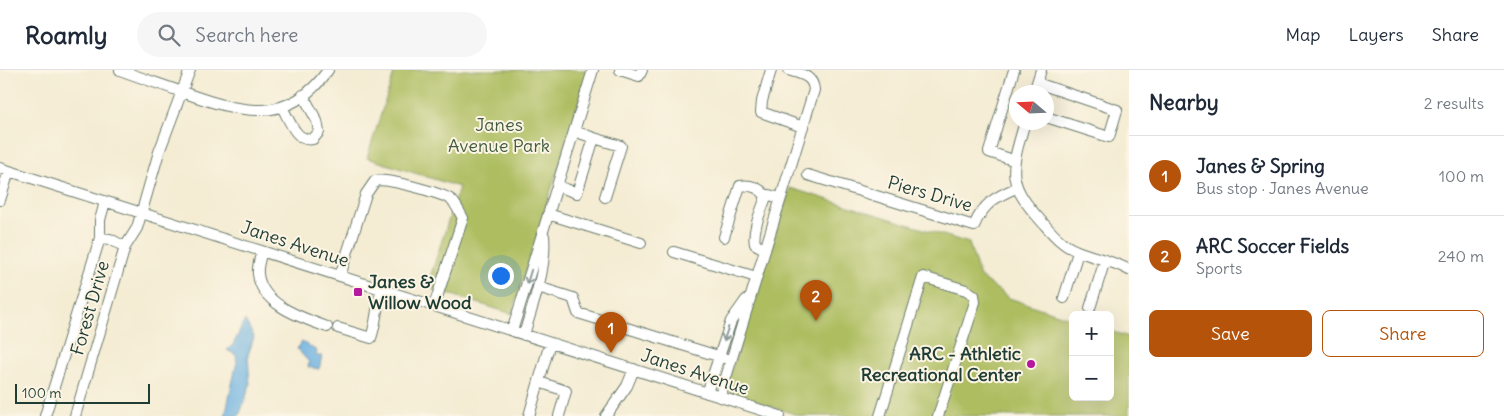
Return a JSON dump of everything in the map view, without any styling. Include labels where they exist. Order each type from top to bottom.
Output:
[{"type":"street","points":[[120,70],[239,110],[258,111],[282,107],[303,95],[317,85],[328,70]]},
{"type":"street","name":"Forest Drive","points":[[76,416],[125,247],[134,235],[159,152],[190,70]]},
{"type":"street","points":[[512,331],[593,70]]},
{"type":"street","points":[[620,70],[639,76],[642,70]]},
{"type":"street","points":[[772,70],[762,101],[761,112],[802,127]]},
{"type":"street","points":[[720,397],[814,90],[814,84],[808,77],[788,70]]},
{"type":"street","points":[[1013,160],[989,152],[1014,70]]},
{"type":"street","points":[[1037,85],[1042,70]]},
{"type":"street","points":[[1054,93],[1117,110],[1109,136],[1054,120]]},
{"type":"street","points":[[282,107],[300,138],[313,139],[319,132],[317,121],[303,95]]},
{"type":"street","points":[[1022,130],[1013,160],[1016,188],[1051,232],[1062,242],[1078,252],[1124,265],[1129,270]]},
{"type":"street","points":[[574,131],[621,146],[605,197]]},
{"type":"street","points":[[557,186],[577,193],[594,138]]},
{"type":"street","points":[[0,200],[4,170]]},
{"type":"street","name":"Janes Avenue","points":[[4,170],[780,416]]},
{"type":"street","name":"Piers Drive","points":[[808,175],[974,226],[980,211],[990,200],[1016,188]]},
{"type":"street","points":[[340,276],[366,194],[375,181],[387,179],[444,197],[454,203],[463,218],[434,306]]},
{"type":"street","points":[[724,237],[740,186],[746,185],[758,189],[766,197]]},
{"type":"street","points":[[766,197],[770,195],[780,198]]},
{"type":"street","points":[[764,249],[755,244],[753,237],[766,197]]},
{"type":"street","points":[[45,416],[100,238],[100,220],[105,202]]},
{"type":"street","points":[[548,214],[641,243]]},
{"type":"street","points":[[524,335],[538,287],[545,252],[544,230]]},
{"type":"street","points":[[100,238],[110,239],[125,247]]},
{"type":"street","points":[[262,251],[258,275],[264,290],[292,313],[327,327]]},
{"type":"street","points":[[674,252],[756,276]]},
{"type":"street","points":[[1064,298],[1078,252]]},
{"type":"street","points":[[1090,308],[1106,260]]},
{"type":"street","points":[[880,416],[923,277],[966,290],[974,294],[975,302],[938,416]]},
{"type":"street","points":[[538,287],[572,298],[578,313],[731,360]]},
{"type":"street","points":[[338,328],[371,338],[382,289]]},
{"type":"street","points":[[707,393],[734,315],[751,292]]},
{"type":"street","points":[[529,416],[550,343]]},
{"type":"street","points":[[606,416],[627,386],[634,370]]},
{"type":"street","points":[[539,382],[566,392],[559,416]]},
{"type":"green space","name":"Janes Avenue Park","points":[[395,70],[589,70],[512,314],[427,287],[459,187],[367,158]]},
{"type":"green space","points":[[790,188],[969,243],[980,277],[1009,298],[1069,318],[1069,401],[1114,401],[1114,332],[1129,337],[1129,416],[801,416],[731,394],[727,384]]},
{"type":"water","points":[[245,320],[254,337],[248,355],[250,385],[239,416],[225,416],[237,362],[236,355],[227,350],[233,345]]},
{"type":"water","points":[[302,342],[317,351],[316,356],[322,356],[319,369],[308,367],[309,362],[297,349]]},
{"type":"place","name":"Janes & Willow Wood","points":[[358,292]]},
{"type":"place","name":"ARC Soccer Fields","points":[[816,321]]},
{"type":"place","name":"Janes & Spring","points":[[611,353]]},
{"type":"place","name":"ARC - Athletic Recreational Center","points":[[1031,364]]}]
